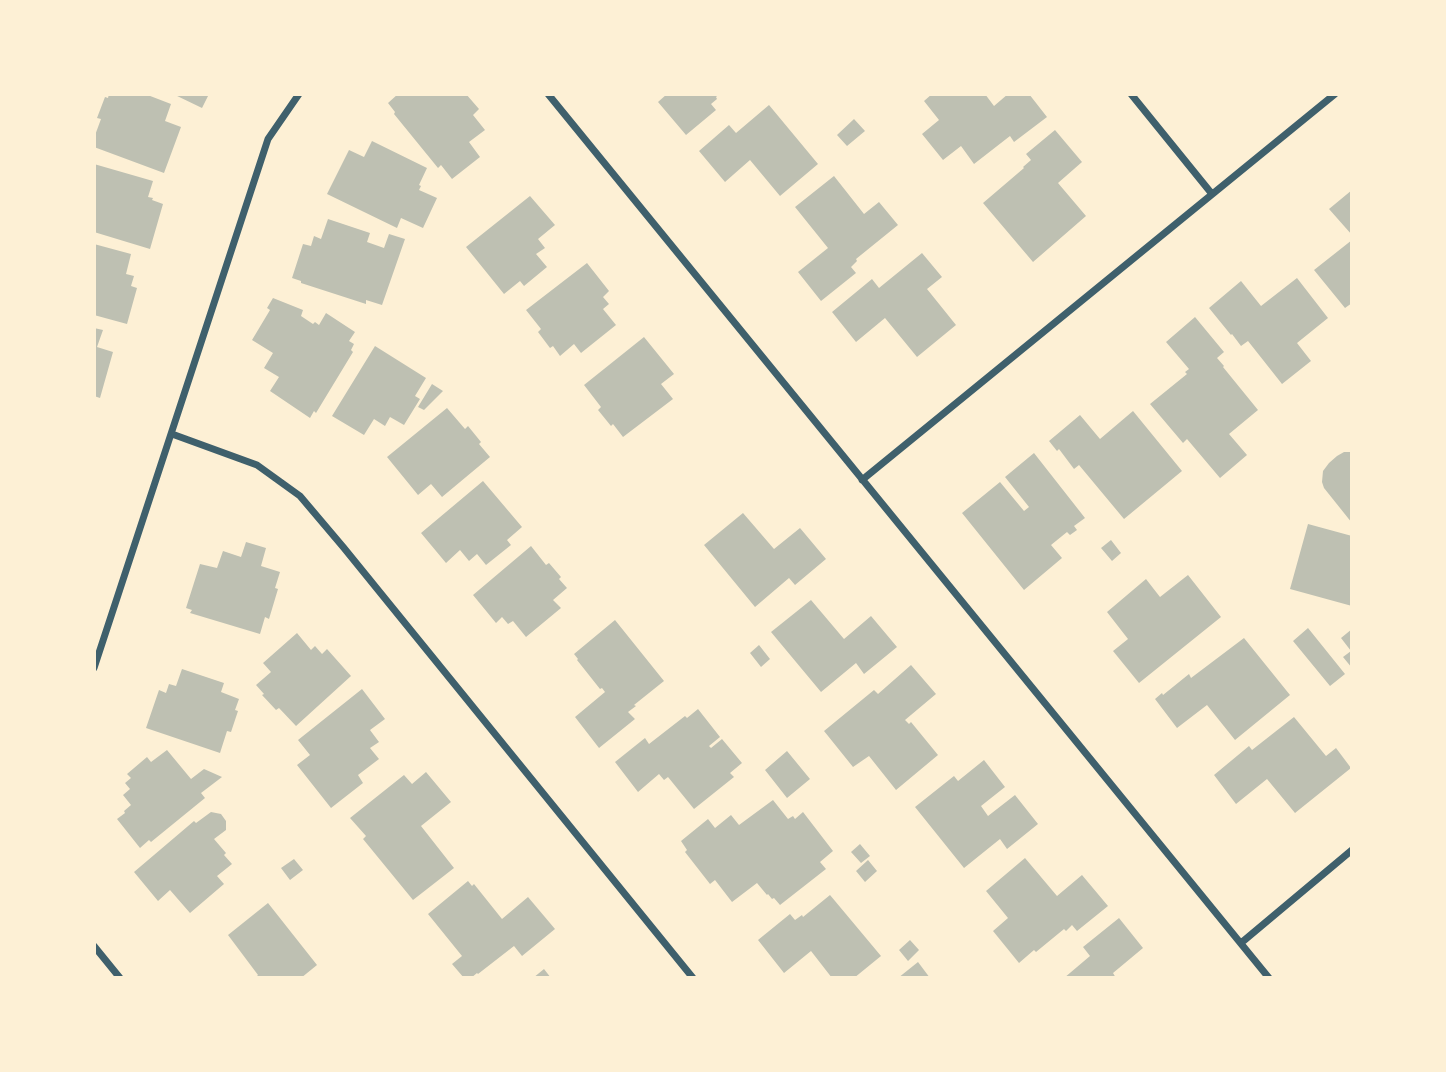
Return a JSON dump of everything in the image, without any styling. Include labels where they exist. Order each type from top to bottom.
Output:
[{"type":"street","points":[[94,668],[268,139],[299,94]]},
{"type":"street","points":[[548,94],[1269,978]]},
{"type":"street","points":[[1131,94],[1212,194]]},
{"type":"street","points":[[863,480],[1335,94]]},
{"type":"street","points":[[172,434],[257,465],[300,496],[693,978]]},
{"type":"street","points":[[1241,943],[1352,850]]},
{"type":"street","points":[[94,946],[120,978]]},
{"type":"building","points":[[109,94],[145,94],[171,104],[165,121],[181,127],[164,173],[94,147],[94,138],[101,119],[97,118],[105,97],[108,98]]},
{"type":"building","points":[[173,94],[209,94],[202,108]]},
{"type":"building","points":[[398,94],[466,94],[479,109],[473,115],[485,130],[469,142],[480,157],[452,179],[441,165],[438,168],[394,114],[388,103]]},
{"type":"building","points":[[667,94],[719,94],[711,104],[716,110],[686,135],[658,102]]},
{"type":"building","points":[[932,94],[985,94],[994,106],[1008,94],[1029,94],[1047,117],[1014,142],[1010,136],[974,164],[961,146],[943,160],[922,134],[939,120],[924,101]]},
{"type":"building","points":[[769,105],[818,164],[780,196],[750,160],[725,182],[699,151],[729,125],[736,133]]},
{"type":"building","points":[[854,119],[865,131],[847,146],[837,135]]},
{"type":"building","points":[[1055,130],[1082,162],[1058,183],[1086,216],[1033,262],[983,203],[1024,168],[1031,160],[1026,154]]},
{"type":"building","points":[[372,141],[427,168],[419,190],[437,198],[423,228],[401,218],[397,228],[327,194],[349,150],[364,157]]},
{"type":"building","points":[[94,164],[153,181],[148,197],[163,204],[150,249],[94,232]]},
{"type":"building","points":[[834,176],[864,214],[879,202],[898,225],[856,259],[851,267],[856,273],[821,301],[798,272],[828,248],[795,207]]},
{"type":"building","points":[[1352,190],[1352,235],[1329,209]]},
{"type":"building","points":[[530,196],[555,225],[538,239],[545,248],[536,254],[547,267],[524,286],[520,281],[504,294],[466,247]]},
{"type":"building","points":[[328,219],[370,233],[367,242],[384,248],[389,234],[405,239],[382,305],[366,300],[366,304],[292,278],[303,244],[311,246],[314,236],[321,239]]},
{"type":"building","points":[[1352,240],[1352,303],[1345,308],[1314,270]]},
{"type":"building","points":[[94,244],[131,254],[126,274],[134,276],[131,286],[137,288],[127,324],[94,315]]},
{"type":"building","points":[[922,253],[942,277],[927,289],[956,325],[917,357],[885,318],[856,342],[832,312],[872,279],[879,288]]},
{"type":"building","points":[[587,263],[609,291],[603,297],[609,304],[603,309],[616,325],[581,353],[574,344],[560,356],[538,332],[541,329],[526,310]]},
{"type":"building","points":[[1297,278],[1328,318],[1297,343],[1311,361],[1282,384],[1248,341],[1241,346],[1209,308],[1241,281],[1261,306]]},
{"type":"building","points":[[273,298],[303,310],[301,316],[313,324],[315,322],[319,325],[326,313],[355,332],[349,341],[354,344],[351,350],[353,352],[316,413],[314,411],[310,418],[270,391],[279,377],[264,368],[273,353],[252,340],[270,310],[267,308]]},
{"type":"building","points":[[1195,317],[1224,352],[1217,358],[1223,367],[1258,410],[1229,434],[1247,455],[1220,478],[1187,439],[1183,443],[1150,404],[1187,374],[1185,372],[1189,369],[1166,342]]},
{"type":"building","points":[[94,328],[103,330],[97,347],[113,352],[100,398],[94,396]]},
{"type":"building","points":[[644,337],[674,374],[661,384],[673,399],[623,437],[598,410],[601,407],[584,385]]},
{"type":"building","points":[[375,346],[426,378],[415,396],[420,399],[404,425],[390,417],[385,426],[374,419],[364,435],[332,416]]},
{"type":"building","points":[[432,384],[443,391],[424,410],[418,407]]},
{"type":"building","points":[[447,408],[465,429],[468,426],[490,457],[442,497],[431,484],[418,495],[387,457]]},
{"type":"building","points":[[1133,411],[1182,471],[1124,519],[1079,465],[1074,469],[1059,449],[1057,451],[1049,441],[1080,415],[1100,439]]},
{"type":"building","points":[[1344,452],[1352,452],[1352,523],[1322,482],[1323,471]]},
{"type":"building","points":[[1034,453],[1085,518],[1074,526],[1077,530],[1070,535],[1067,532],[1051,545],[1062,558],[1024,590],[962,513],[1000,482],[1024,511],[1029,507],[1005,477]]},
{"type":"building","points":[[483,481],[522,527],[507,540],[511,545],[486,565],[477,554],[469,561],[460,550],[446,563],[421,533]]},
{"type":"building","points":[[743,513],[774,549],[800,528],[826,559],[795,585],[789,578],[755,607],[704,545]]},
{"type":"building","points":[[1308,524],[1352,536],[1352,606],[1290,589]]},
{"type":"building","points":[[1111,540],[1121,553],[1112,561],[1101,548]]},
{"type":"building","points":[[246,542],[266,548],[261,566],[280,572],[269,619],[265,617],[260,634],[190,613],[192,610],[186,608],[200,564],[217,568],[223,551],[241,557]]},
{"type":"building","points":[[531,546],[546,565],[549,563],[561,577],[559,579],[567,588],[553,600],[561,608],[526,637],[513,621],[508,624],[502,617],[496,623],[473,595]]},
{"type":"building","points":[[1188,575],[1221,617],[1139,683],[1113,651],[1128,639],[1107,612],[1146,579],[1160,597]]},
{"type":"building","points":[[811,600],[844,639],[871,616],[897,647],[864,674],[856,663],[821,692],[771,632]]},
{"type":"building","points":[[615,620],[664,681],[628,712],[635,719],[599,748],[575,717],[605,692],[574,654]]},
{"type":"building","points":[[1308,628],[1345,674],[1330,686],[1293,641]]},
{"type":"building","points":[[1352,629],[1352,668],[1343,657],[1351,651],[1341,638]]},
{"type":"building","points":[[297,633],[311,650],[315,646],[322,654],[327,649],[351,676],[296,726],[279,708],[276,710],[256,685],[271,672],[263,663]]},
{"type":"building","points":[[1244,638],[1290,695],[1235,740],[1207,705],[1177,728],[1155,699],[1189,674],[1191,678]]},
{"type":"building","points":[[759,645],[770,659],[761,667],[750,653]]},
{"type":"building","points":[[911,665],[936,694],[905,720],[909,724],[911,722],[938,755],[896,790],[869,756],[853,767],[824,731],[874,690],[878,694]]},
{"type":"building","points":[[182,669],[224,683],[221,692],[239,699],[231,732],[227,731],[220,753],[146,728],[159,690],[166,693],[169,684],[176,686]]},
{"type":"building","points":[[362,689],[385,719],[370,730],[379,742],[370,748],[379,759],[358,775],[363,783],[331,808],[297,765],[310,755],[298,740]]},
{"type":"building","points":[[698,709],[720,737],[709,746],[711,748],[722,739],[742,763],[730,773],[734,777],[694,809],[668,777],[664,780],[659,774],[638,792],[615,762],[645,738],[649,744]]},
{"type":"building","points":[[1294,717],[1326,756],[1336,748],[1351,768],[1295,813],[1267,779],[1236,804],[1214,775],[1249,746],[1252,750]]},
{"type":"building","points":[[167,750],[191,779],[204,769],[222,777],[201,793],[205,798],[140,848],[117,819],[131,805],[123,795],[130,789],[125,783],[131,778],[127,774],[147,757],[151,762]]},
{"type":"building","points":[[787,751],[810,779],[787,798],[765,770]]},
{"type":"building","points":[[984,760],[1005,787],[981,806],[988,816],[1015,795],[1038,824],[1007,849],[1000,839],[964,868],[915,807],[954,776],[958,781]]},
{"type":"building","points":[[426,772],[451,802],[421,826],[454,868],[413,900],[363,839],[366,836],[350,818],[404,775],[412,784]]},
{"type":"building","points":[[773,800],[788,819],[793,816],[795,819],[803,812],[833,851],[820,862],[826,869],[780,905],[757,883],[732,902],[715,880],[710,884],[685,852],[687,850],[681,841],[708,819],[715,828],[731,815],[739,825]]},
{"type":"building","points":[[211,812],[221,814],[226,821],[226,830],[214,839],[232,864],[217,876],[224,884],[190,913],[170,890],[158,901],[134,872],[194,821],[196,823]]},
{"type":"building","points":[[860,844],[870,856],[861,863],[851,852]]},
{"type":"building","points":[[1025,858],[1057,896],[1082,875],[1108,906],[1077,931],[1072,925],[1066,931],[1064,929],[1019,963],[993,931],[1008,918],[986,891]]},
{"type":"building","points":[[294,859],[303,870],[290,880],[281,868]]},
{"type":"building","points":[[868,860],[877,871],[865,882],[856,871]]},
{"type":"building","points":[[468,881],[472,886],[474,884],[502,919],[528,897],[555,929],[522,956],[514,946],[478,974],[464,978],[452,964],[462,956],[428,914]]},
{"type":"building","points":[[830,895],[881,956],[854,978],[832,978],[811,951],[784,973],[758,940],[790,914],[795,920],[802,915],[803,917]]},
{"type":"building","points":[[268,903],[317,965],[301,978],[255,978],[258,975],[228,935]]},
{"type":"building","points":[[1119,918],[1143,948],[1113,973],[1116,978],[1064,978],[1090,956],[1083,947]]},
{"type":"building","points":[[910,940],[919,950],[908,961],[899,950]]},
{"type":"building","points":[[918,962],[930,978],[898,978]]},
{"type":"building","points":[[544,969],[551,978],[533,978]]}]
